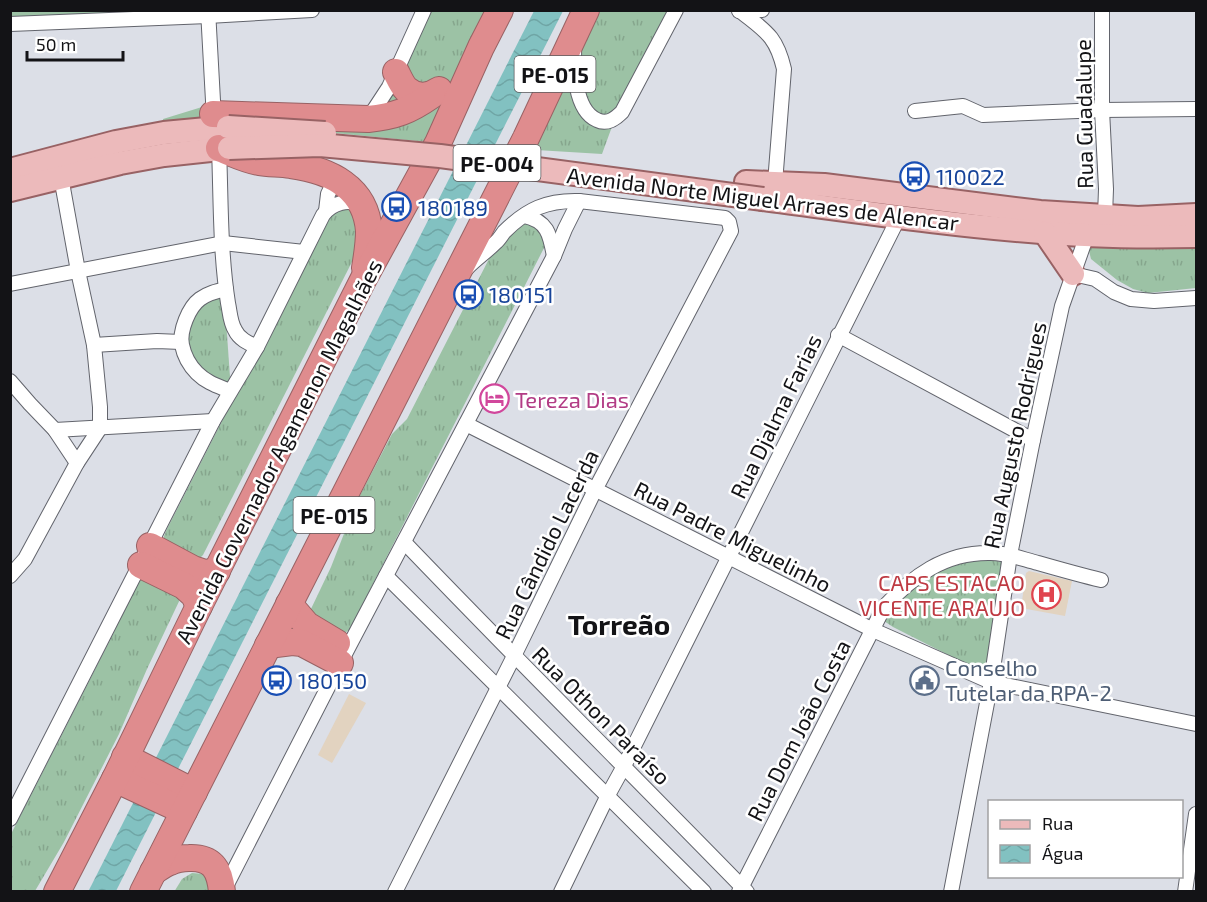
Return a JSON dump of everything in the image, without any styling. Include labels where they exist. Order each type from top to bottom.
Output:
[{"type":"highway","name":"Avenida Governador Agamenon Magalhães","points":[[57,891],[128,772],[199,606],[363,280],[432,155],[500,10]]},
{"type":"highway","name":"PE-015","points":[[148,882],[180,798],[268,645],[525,138],[586,10]]},
{"type":"highway","points":[[221,133],[368,119],[406,112],[457,75],[481,47]]},
{"type":"highway","points":[[396,72],[405,88],[413,94],[432,95]]},
{"type":"highway","points":[[221,133],[256,162],[292,165],[315,170],[344,182],[363,206],[367,218],[369,231],[363,280]]},
{"type":"highway","points":[[145,555],[206,573],[218,571]]},
{"type":"highway","points":[[145,555],[195,595],[199,606]]},
{"type":"highway","points":[[289,604],[306,625],[344,655]]},
{"type":"highway","points":[[268,645],[302,643],[344,655]]},
{"type":"highway","points":[[128,772],[180,798]]},
{"type":"highway","points":[[148,882],[172,860],[187,858],[206,860],[218,872],[222,891]]},
{"type":"main road","name":"Avenida Norte Miguel Arraes de Alencar","points":[[10,170],[116,142],[164,133],[300,130],[492,148],[746,182],[769,191],[824,186],[1040,212],[1138,218],[1197,215]]},
{"type":"main road","name":"Avenida Norte Miguel Arraes de Alencar","points":[[10,190],[145,158],[221,133],[769,191],[899,217],[1045,233],[1118,237],[1197,236]]},
{"type":"main road","points":[[1045,233],[1073,274]]},
{"type":"street","points":[[10,24],[312,10]]},
{"type":"street","points":[[368,119],[389,87],[424,10]]},
{"type":"street","points":[[574,33],[574,60],[581,102],[592,117],[608,123],[622,112],[676,10]]},
{"type":"street","points":[[739,11],[762,10]]},
{"type":"street","name":"Rua Guadalupe","points":[[1102,10],[1105,216]]},
{"type":"street","points":[[739,11],[774,40],[784,69],[769,191]]},
{"type":"street","points":[[208,14],[221,133],[226,289],[235,332],[256,347]]},
{"type":"street","points":[[915,111],[963,106],[983,115],[1197,109]]},
{"type":"street","points":[[12,572],[26,559],[77,463],[100,428],[101,420],[94,345],[61,177]]},
{"type":"street","points":[[12,812],[213,421],[256,347],[326,211],[328,195],[336,178]]},
{"type":"street","points":[[222,891],[554,256],[579,201]]},
{"type":"street","name":"Avenida Norte Miguel Arraes de Alencar","points":[[454,279],[524,216],[551,202],[579,201],[724,218]]},
{"type":"street","points":[[326,211],[341,203],[357,203],[363,206]]},
{"type":"street","points":[[524,216],[534,218],[546,229],[554,256]]},
{"type":"street","name":"Rua Augusto Rodrigues","points":[[951,891],[991,682],[1010,555],[1062,306],[1087,235],[1105,216]]},
{"type":"street","name":"Rua Djalma Farias","points":[[561,891],[899,217]]},
{"type":"street","name":"Rua Cândido Lacerda","points":[[395,891],[596,490],[731,231],[729,222],[724,218]]},
{"type":"street","points":[[10,284],[223,243],[304,252]]},
{"type":"street","points":[[1073,274],[1095,279],[1114,292],[1131,299],[1154,301],[1197,298]]},
{"type":"street","name":"Rua Augusto Rodrigues","points":[[1062,306],[1076,291],[1095,279]]},
{"type":"street","points":[[226,289],[206,295],[191,308],[181,342],[192,367],[199,375],[207,382],[230,391]]},
{"type":"street","points":[[838,336],[1033,440]]},
{"type":"street","points":[[94,345],[181,342]]},
{"type":"street","points":[[10,381],[55,429],[77,463]]},
{"type":"street","points":[[55,429],[213,421]]},
{"type":"street","name":"Rua Padre Miguelinho","points":[[466,424],[873,630],[991,682],[1197,724]]},
{"type":"street","name":"Rua Othon Paraíso","points":[[404,542],[743,890]]},
{"type":"street","name":"Rua Dom João Costa","points":[[743,890],[884,606],[902,587],[923,572],[948,560],[990,552],[1010,555],[1101,580]]},
{"type":"street","points":[[386,576],[704,891]]},
{"type":"street","points":[[1185,891],[1197,814]]},
{"type":"shaded area","name":"CAPS ESTACAO VICENTE ARAUJO","points":[[1029,571],[1072,581],[1065,616],[1021,608],[1026,573]]},
{"type":"shaded area","points":[[349,694],[366,703],[332,763],[318,755]]},
{"type":"green space","points":[[10,11],[194,11],[11,17]]},
{"type":"green space","points":[[424,11],[500,11],[438,143],[334,133],[164,133],[163,119],[215,103],[369,110]]},
{"type":"green space","points":[[586,11],[673,11],[621,102],[602,154],[520,149]]},
{"type":"green space","points":[[342,206],[357,212],[356,254],[199,559],[164,542],[164,536],[328,213]]},
{"type":"green space","points":[[522,222],[537,224],[545,246],[350,629],[339,634],[310,611],[331,567],[356,503],[392,434],[407,419],[492,253]]},
{"type":"green space","points":[[1196,243],[1196,288],[1148,293],[1133,289],[1117,280],[1091,259],[1089,251],[1092,245]]},
{"type":"green space","points":[[224,292],[230,377],[229,383],[225,384],[197,369],[186,339],[190,310]]},
{"type":"green space","points":[[983,559],[1003,562],[988,660],[982,666],[972,667],[884,621],[890,609],[909,587],[952,563]]},
{"type":"green space","points":[[145,576],[183,593],[119,734],[64,842],[35,891],[11,891],[10,836],[135,587]]},
{"type":"green space","points":[[192,873],[204,874],[213,892],[174,892],[182,879]]},
{"type":"water","points":[[534,11],[563,11],[116,891],[88,892]]},
{"type":"place","name":"110022","points":[[915,176]]},
{"type":"place","name":"180189","points":[[397,207]]},
{"type":"place","name":"180151","points":[[468,294]]},
{"type":"place","name":"Tereza Dias","points":[[494,399]]},
{"type":"place","name":"CAPS ESTACAO VICENTE ARAUJO","points":[[1046,595]]},
{"type":"place","name":"180150","points":[[277,680]]},
{"type":"place","name":"Conselho Tutelar da RPA-2","points":[[924,680]]},
{"type":"district","name":"Torreão","points":[[619,624]]}]
